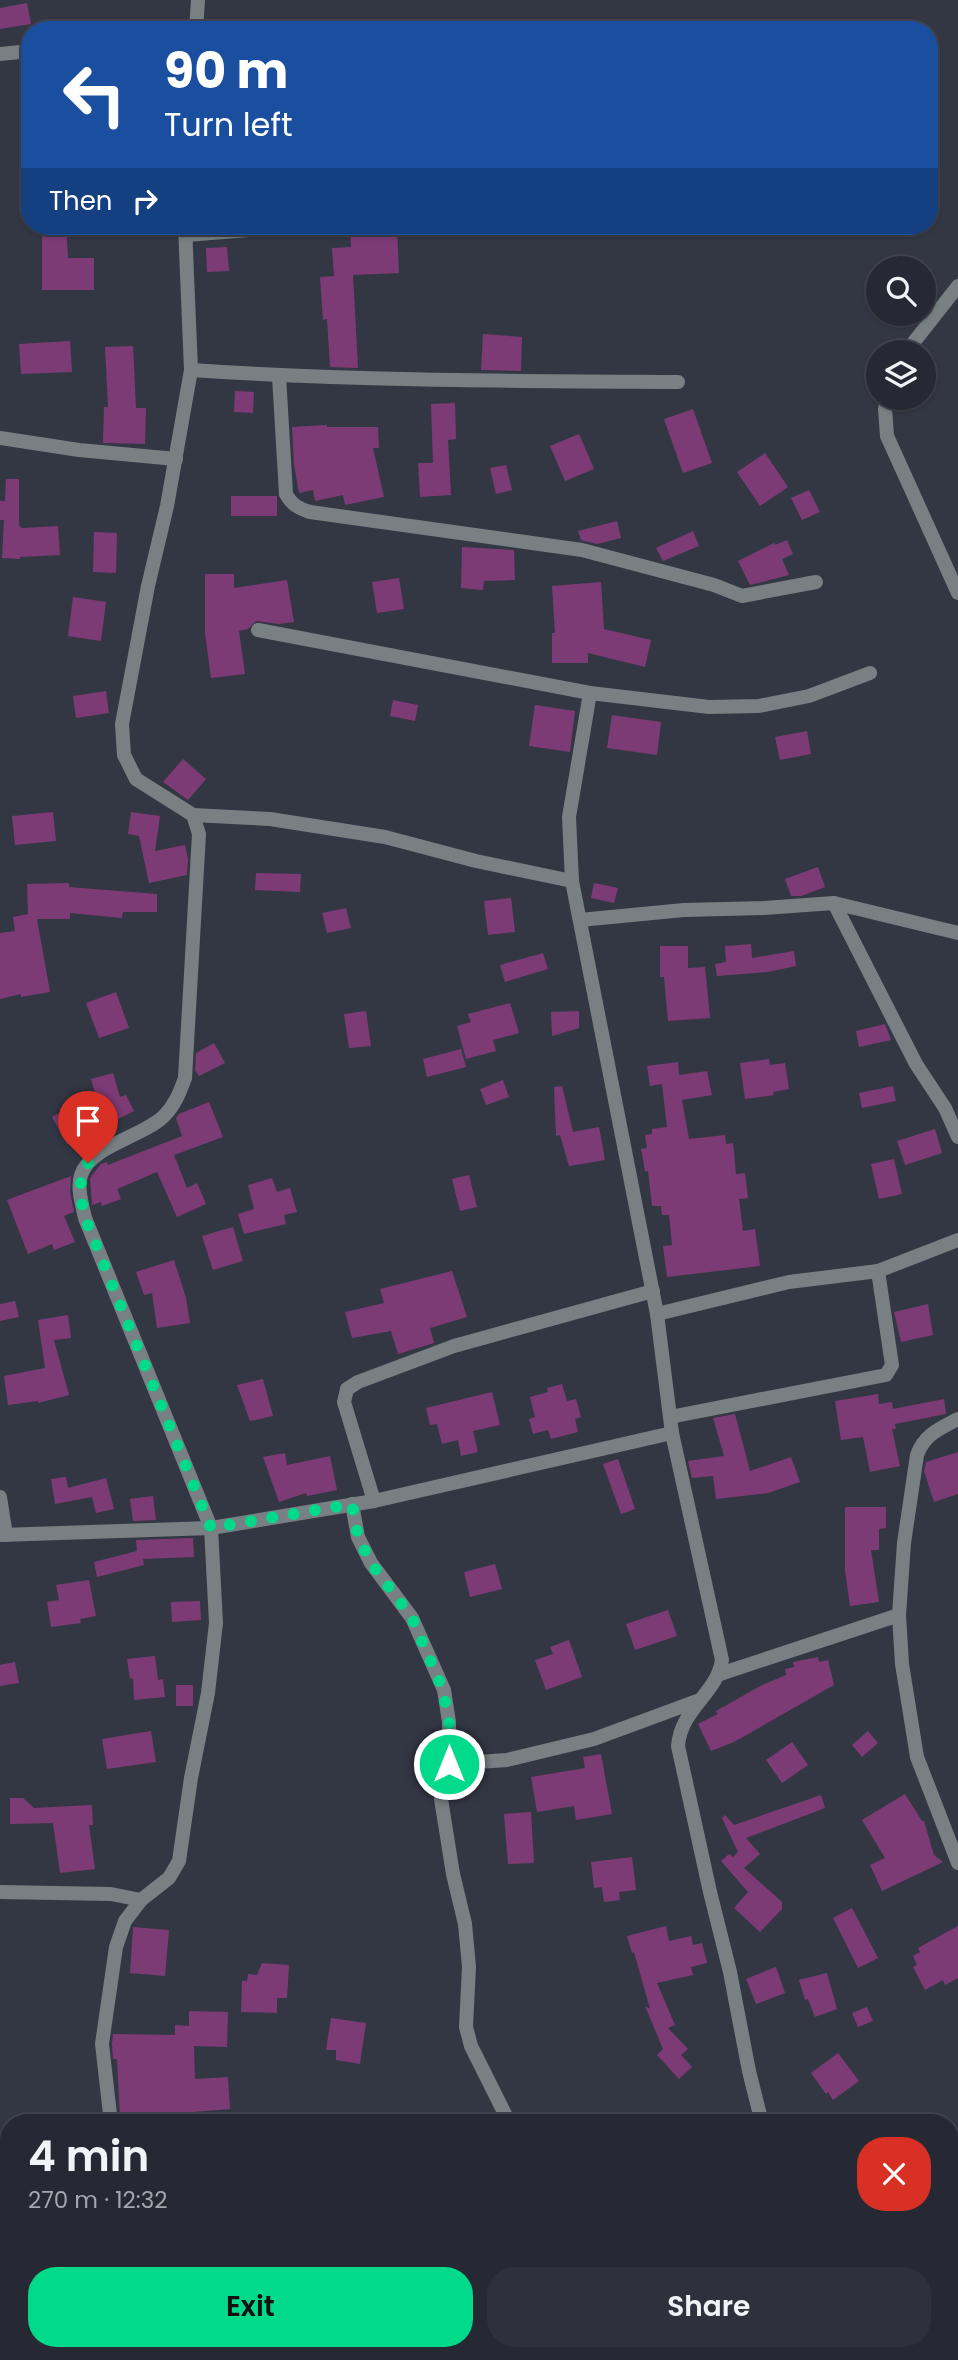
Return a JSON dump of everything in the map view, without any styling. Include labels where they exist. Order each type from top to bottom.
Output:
[{"type":"street","points":[[197,21],[198,0]]},
{"type":"street","points":[[0,54],[21,52]]},
{"type":"street","points":[[186,235],[191,370],[176,459],[122,723],[124,755],[136,779],[193,815],[270,819],[385,837],[476,861],[572,881]]},
{"type":"street","points":[[915,340],[958,286]]},
{"type":"street","points":[[191,370],[279,376],[678,382]]},
{"type":"street","points":[[279,376],[286,494],[298,508],[310,512],[582,550],[714,585],[742,596],[816,582]]},
{"type":"street","points":[[885,410],[887,436],[958,593]]},
{"type":"street","points":[[0,438],[79,450],[176,459]]},
{"type":"street","points":[[258,630],[590,693],[709,707],[758,706],[809,696],[870,673]]},
{"type":"street","points":[[590,693],[569,817],[572,881],[653,1291],[672,1433],[722,1660],[720,1674]]},
{"type":"street","points":[[110,2114],[102,2044],[116,1947],[125,1921],[141,1900],[169,1878],[179,1861],[191,1778],[208,1693],[215,1635],[211,1528],[85,1218],[79,1185],[83,1170],[97,1155],[163,1117],[178,1098],[185,1078],[199,834],[193,815]]},
{"type":"street","points":[[580,920],[684,910],[834,903],[958,933]]},
{"type":"street","points":[[834,903],[916,1064],[945,1108],[958,1137]]},
{"type":"street","points":[[657,1314],[789,1282],[878,1271],[958,1240]]},
{"type":"street","points":[[670,1417],[886,1375],[892,1365],[878,1271]]},
{"type":"street","points":[[374,1501],[344,1402],[347,1389],[358,1382],[454,1346],[653,1291]]},
{"type":"street","points":[[958,1419],[932,1432],[922,1442],[917,1455],[904,1543],[899,1615],[902,1664],[917,1757],[958,1863]]},
{"type":"street","points":[[0,1497],[3,1535],[211,1528],[374,1501],[672,1433]]},
{"type":"street","points":[[352,1504],[358,1537],[371,1563],[412,1618],[443,1690],[449,1722],[449,1764],[441,1799],[453,1874],[465,1924],[469,1968],[466,2027],[471,2046],[505,2114]]},
{"type":"street","points":[[759,2114],[730,1972],[678,1745],[682,1725],[697,1701],[720,1674],[899,1615]]},
{"type":"street","points":[[449,1764],[507,1760],[594,1739],[697,1701]]},
{"type":"street","points":[[0,1892],[111,1894],[141,1900]]},
{"type":"building","points":[[27,3],[30,21],[21,21],[21,26],[0,29],[0,8]]},
{"type":"building","points":[[42,235],[67,235],[68,258],[94,258],[94,290],[42,290]]},
{"type":"building","points":[[350,235],[397,235],[399,273],[353,275],[358,368],[330,367],[327,319],[323,320],[320,277],[334,276],[332,248],[351,247]]},
{"type":"building","points":[[227,247],[229,271],[207,272],[206,248]]},
{"type":"building","points":[[483,334],[522,337],[521,371],[481,370]]},
{"type":"building","points":[[70,341],[72,372],[21,374],[19,344]]},
{"type":"building","points":[[133,346],[136,408],[146,408],[145,444],[103,443],[104,407],[108,407],[105,347]]},
{"type":"building","points":[[235,391],[254,392],[253,413],[234,412]]},
{"type":"building","points":[[455,403],[456,439],[448,440],[451,495],[420,497],[418,463],[433,463],[431,404]]},
{"type":"building","points":[[693,409],[712,463],[683,473],[664,419]]},
{"type":"building","points":[[292,427],[378,427],[379,448],[373,448],[384,497],[345,505],[343,495],[315,501],[313,490],[299,493]]},
{"type":"building","points":[[579,434],[594,469],[565,481],[550,446]]},
{"type":"building","points":[[765,453],[788,487],[760,506],[737,472]]},
{"type":"building","points":[[506,465],[512,490],[496,494],[490,468]]},
{"type":"building","points":[[6,479],[19,479],[19,525],[22,528],[58,526],[60,555],[2,558],[4,520],[0,520],[0,501],[5,501]]},
{"type":"building","points":[[809,490],[820,512],[802,520],[791,498]]},
{"type":"building","points":[[231,496],[277,496],[277,516],[231,516]]},
{"type":"building","points":[[617,521],[621,538],[597,544],[581,540],[578,531]]},
{"type":"building","points":[[693,531],[699,546],[663,561],[656,548]]},
{"type":"building","points":[[94,532],[117,533],[116,573],[93,572]]},
{"type":"building","points":[[787,540],[793,554],[782,559],[789,575],[750,585],[738,561],[774,543],[775,545]]},
{"type":"building","points":[[462,547],[514,550],[515,580],[484,581],[483,590],[461,588]]},
{"type":"building","points":[[205,574],[234,574],[234,588],[287,580],[294,622],[279,624],[256,621],[248,629],[239,631],[245,674],[211,678],[205,633]]},
{"type":"building","points":[[399,578],[404,609],[377,613],[372,582]]},
{"type":"building","points":[[601,582],[604,629],[651,640],[645,667],[588,653],[588,663],[552,663],[552,633],[555,633],[552,586]]},
{"type":"building","points":[[73,597],[106,602],[101,641],[68,636]]},
{"type":"building","points":[[106,691],[109,713],[76,718],[73,696]]},
{"type":"building","points":[[393,700],[418,705],[415,721],[390,716]]},
{"type":"building","points":[[535,705],[575,711],[570,752],[529,746]]},
{"type":"building","points":[[612,715],[661,722],[657,755],[607,748]]},
{"type":"building","points":[[807,731],[811,754],[780,760],[775,737]]},
{"type":"building","points":[[183,759],[206,779],[188,800],[163,782]]},
{"type":"building","points":[[53,812],[56,841],[15,845],[12,816]]},
{"type":"building","points":[[131,812],[160,816],[155,851],[185,845],[187,875],[149,883],[139,836],[128,834]]},
{"type":"building","points":[[818,867],[825,887],[801,896],[791,896],[785,879]]},
{"type":"building","points":[[256,873],[301,874],[300,892],[255,890]]},
{"type":"building","points":[[69,883],[69,887],[157,894],[157,912],[123,912],[122,918],[70,913],[70,919],[37,919],[50,992],[0,999],[0,933],[15,931],[13,917],[28,914],[27,884]]},
{"type":"building","points":[[594,883],[618,888],[614,903],[591,898]]},
{"type":"building","points":[[511,898],[515,932],[488,935],[484,901]]},
{"type":"building","points":[[346,908],[351,928],[327,933],[322,913]]},
{"type":"building","points":[[751,944],[752,958],[794,951],[796,966],[768,972],[717,976],[715,964],[726,962],[725,946]]},
{"type":"building","points":[[660,946],[688,946],[688,968],[705,967],[710,1018],[668,1021],[664,977],[660,977]]},
{"type":"building","points":[[543,953],[548,969],[505,982],[500,965]]},
{"type":"building","points":[[116,992],[129,1028],[99,1038],[86,1003]]},
{"type":"building","points":[[510,1003],[519,1033],[493,1040],[496,1051],[466,1059],[457,1026],[471,1022],[468,1014]]},
{"type":"building","points":[[366,1011],[371,1046],[349,1048],[344,1014]]},
{"type":"building","points":[[579,1011],[579,1028],[552,1036],[551,1012]]},
{"type":"building","points":[[885,1024],[891,1040],[859,1047],[856,1031]]},
{"type":"building","points":[[214,1043],[225,1063],[199,1076],[195,1070],[196,1053]]},
{"type":"building","points":[[461,1049],[466,1067],[427,1077],[423,1059]]},
{"type":"building","points":[[769,1059],[770,1065],[785,1063],[789,1089],[773,1092],[774,1095],[745,1099],[740,1063]]},
{"type":"building","points":[[678,1062],[679,1075],[707,1071],[712,1095],[682,1100],[689,1139],[725,1135],[726,1144],[733,1143],[736,1174],[745,1173],[748,1198],[739,1199],[743,1231],[755,1229],[760,1266],[667,1277],[663,1246],[672,1245],[669,1215],[662,1215],[661,1206],[652,1206],[648,1171],[645,1171],[641,1149],[647,1148],[645,1135],[652,1134],[652,1129],[667,1127],[662,1084],[650,1086],[647,1066]]},
{"type":"building","points":[[113,1073],[120,1097],[126,1095],[134,1111],[114,1121],[113,1118],[67,1144],[52,1117],[95,1094],[91,1079]]},
{"type":"building","points":[[503,1080],[509,1097],[486,1105],[480,1089]]},
{"type":"building","points":[[562,1086],[573,1132],[599,1127],[605,1160],[569,1166],[560,1135],[556,1136],[554,1087]]},
{"type":"building","points":[[893,1086],[896,1101],[862,1108],[859,1093]]},
{"type":"building","points":[[209,1102],[223,1137],[174,1155],[187,1188],[197,1183],[206,1204],[177,1217],[157,1172],[117,1189],[121,1199],[102,1206],[101,1202],[92,1205],[90,1178],[101,1164],[107,1162],[108,1165],[182,1136],[176,1118],[179,1114]]},
{"type":"building","points":[[935,1129],[942,1153],[905,1165],[897,1141]]},
{"type":"building","points":[[894,1159],[902,1194],[879,1199],[871,1164]]},
{"type":"building","points":[[469,1175],[477,1207],[460,1211],[452,1179]]},
{"type":"building","points":[[71,1176],[70,1192],[74,1212],[64,1216],[75,1242],[54,1250],[52,1244],[28,1254],[7,1200]]},
{"type":"building","points":[[272,1178],[277,1192],[290,1188],[297,1212],[284,1215],[286,1224],[244,1234],[238,1214],[254,1209],[248,1185]]},
{"type":"building","points":[[233,1227],[243,1261],[213,1270],[202,1236]]},
{"type":"building","points":[[174,1260],[186,1298],[190,1323],[157,1328],[152,1293],[144,1295],[136,1272]]},
{"type":"building","points":[[452,1271],[467,1317],[430,1328],[434,1343],[398,1354],[391,1331],[352,1338],[345,1312],[384,1303],[380,1289]]},
{"type":"building","points":[[15,1301],[19,1317],[0,1321],[0,1304]]},
{"type":"building","points":[[928,1304],[933,1335],[901,1342],[894,1312]]},
{"type":"building","points":[[68,1315],[71,1338],[54,1340],[69,1395],[38,1403],[8,1405],[4,1376],[45,1368],[38,1320]]},
{"type":"building","points":[[263,1379],[273,1416],[250,1421],[237,1385]]},
{"type":"building","points":[[562,1384],[567,1401],[576,1399],[581,1417],[575,1419],[578,1432],[551,1439],[548,1430],[533,1434],[529,1419],[535,1417],[530,1397],[548,1392],[547,1388]]},
{"type":"building","points":[[492,1392],[500,1425],[473,1431],[478,1452],[461,1456],[458,1440],[442,1444],[437,1424],[430,1425],[426,1408]]},
{"type":"building","points":[[878,1394],[879,1404],[892,1402],[893,1409],[944,1399],[946,1414],[895,1424],[896,1429],[892,1429],[900,1466],[870,1472],[863,1437],[841,1440],[835,1401]]},
{"type":"building","points":[[735,1414],[750,1471],[791,1457],[800,1482],[768,1493],[716,1499],[713,1476],[692,1478],[688,1461],[724,1456],[713,1418]]},
{"type":"building","points":[[958,1452],[958,1494],[934,1502],[924,1471],[926,1462]]},
{"type":"building","points":[[285,1453],[287,1465],[330,1456],[337,1490],[307,1496],[306,1493],[279,1502],[263,1457]]},
{"type":"building","points":[[618,1459],[635,1509],[621,1514],[603,1464]]},
{"type":"building","points":[[66,1477],[68,1488],[106,1478],[114,1509],[96,1513],[92,1497],[55,1504],[51,1479]]},
{"type":"building","points":[[153,1496],[156,1520],[133,1521],[130,1499]]},
{"type":"building","points":[[845,1507],[886,1507],[886,1528],[879,1529],[879,1550],[871,1550],[879,1602],[850,1606],[845,1571]]},
{"type":"building","points":[[193,1538],[194,1557],[143,1559],[144,1565],[97,1577],[94,1562],[137,1551],[136,1540]]},
{"type":"building","points":[[495,1564],[502,1589],[470,1597],[464,1572]]},
{"type":"building","points":[[89,1580],[96,1616],[80,1619],[81,1623],[51,1627],[47,1602],[59,1600],[56,1585]]},
{"type":"building","points":[[200,1601],[201,1620],[172,1622],[171,1602]]},
{"type":"building","points":[[668,1610],[677,1636],[635,1650],[626,1624]]},
{"type":"building","points":[[569,1640],[582,1677],[546,1690],[535,1660],[553,1654],[550,1647]]},
{"type":"building","points":[[155,1656],[158,1680],[163,1679],[165,1697],[134,1700],[133,1678],[130,1679],[127,1659]]},
{"type":"building","points":[[818,1657],[819,1662],[828,1660],[834,1685],[734,1742],[711,1751],[698,1724],[762,1685],[786,1675],[785,1669],[794,1667],[793,1662]]},
{"type":"building","points":[[15,1662],[19,1683],[0,1686],[0,1665]]},
{"type":"building","points":[[176,1685],[193,1685],[193,1706],[176,1706]]},
{"type":"building","points":[[151,1731],[156,1762],[107,1769],[102,1739]]},
{"type":"building","points":[[868,1731],[878,1743],[862,1757],[852,1745]]},
{"type":"building","points":[[792,1742],[808,1765],[782,1783],[766,1760]]},
{"type":"building","points":[[601,1754],[612,1814],[576,1820],[574,1806],[537,1812],[531,1777],[585,1768],[583,1757]]},
{"type":"building","points":[[905,1794],[924,1821],[934,1855],[943,1862],[882,1891],[870,1865],[885,1858],[862,1820]]},
{"type":"building","points":[[821,1795],[825,1808],[746,1838],[760,1854],[744,1868],[782,1902],[782,1909],[760,1932],[734,1908],[748,1892],[721,1861],[729,1854],[733,1857],[738,1852],[722,1818],[725,1815],[734,1825]]},
{"type":"building","points":[[10,1798],[23,1798],[34,1808],[92,1805],[93,1825],[89,1825],[95,1869],[60,1873],[53,1823],[10,1824]]},
{"type":"building","points":[[531,1812],[534,1863],[508,1864],[504,1814]]},
{"type":"building","points":[[632,1857],[636,1890],[619,1892],[620,1900],[604,1902],[602,1887],[594,1888],[591,1862]]},
{"type":"building","points":[[852,1908],[878,1958],[858,1968],[833,1918]]},
{"type":"building","points":[[666,1926],[669,1941],[691,1936],[693,1945],[702,1943],[707,1963],[691,1967],[693,1975],[657,1983],[675,2025],[668,2028],[688,2049],[681,2055],[692,2067],[679,2079],[657,2055],[663,2049],[645,2006],[650,2009],[627,1936]]},
{"type":"building","points":[[958,1926],[958,1978],[945,1985],[943,1980],[925,1990],[913,1967],[917,1965],[913,1956],[920,1952],[918,1948]]},
{"type":"building","points":[[133,1927],[169,1930],[165,1976],[130,1973]]},
{"type":"building","points":[[262,1963],[289,1965],[287,1998],[277,1998],[277,2013],[241,2012],[242,1981],[247,1981],[248,1974],[257,1975]]},
{"type":"building","points":[[776,1967],[785,1993],[756,2004],[746,1979]]},
{"type":"building","points":[[827,1973],[837,2009],[815,2017],[808,1999],[805,2000],[799,1980]]},
{"type":"building","points":[[867,2007],[873,2021],[858,2027],[852,2013]]},
{"type":"building","points":[[189,2011],[228,2012],[227,2047],[194,2046],[195,2079],[228,2077],[230,2109],[169,2114],[120,2114],[117,2059],[113,2059],[113,2034],[175,2035],[175,2025],[189,2026]]},
{"type":"building","points":[[331,2018],[366,2023],[360,2064],[336,2060],[336,2050],[326,2050]]},
{"type":"building","points":[[838,2053],[859,2081],[833,2100],[811,2073]]},
{"type":"route","points":[[88,1163],[80,1177],[79,1185],[85,1218],[171,1424],[211,1528],[352,1504],[358,1537],[371,1563],[412,1618],[443,1690],[449,1722],[449,1764]]}]
